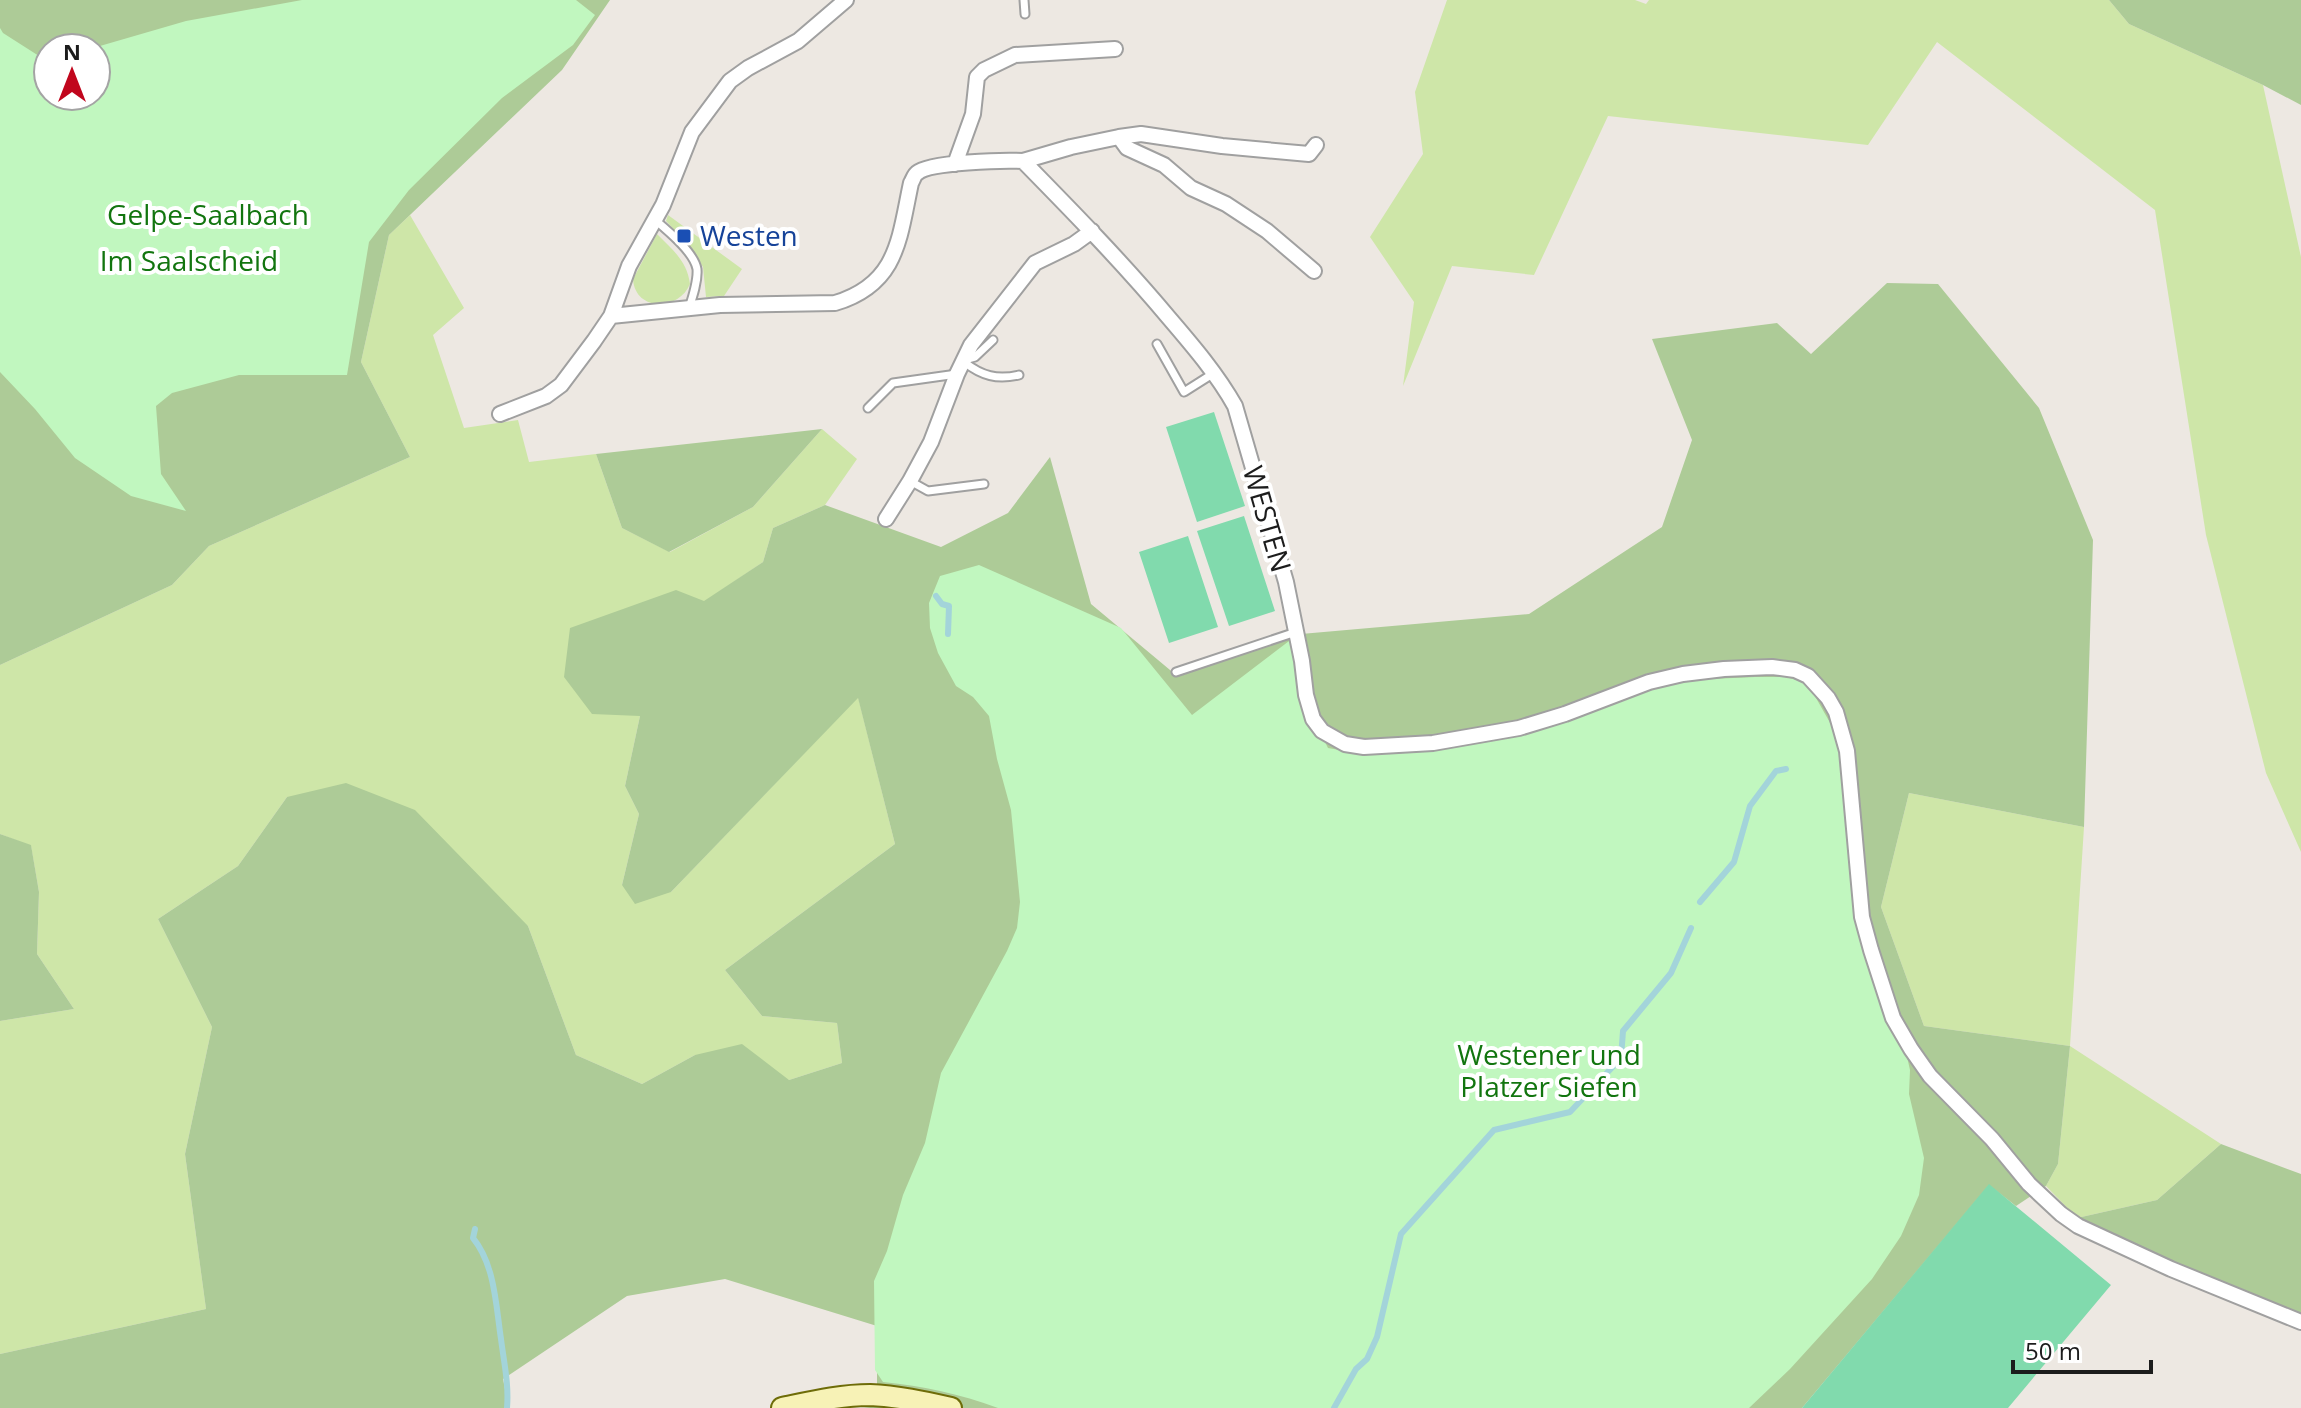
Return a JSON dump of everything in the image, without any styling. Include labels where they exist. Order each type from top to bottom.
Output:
[{"type":"main road","points":[[782,1408],[817,1400],[870,1395],[951,1408]]},
{"type":"street","points":[[500,414],[546,396],[561,385],[578,365],[611,316],[629,266],[663,205],[692,132],[730,81],[798,41],[846,0]]},
{"type":"street","points":[[955,164],[973,114],[977,77],[984,70],[1015,55],[1115,49]]},
{"type":"street","points":[[611,316],[720,305],[835,303],[851,298],[889,266],[897,250],[911,183],[915,173],[924,169],[1004,160],[1023,161],[1141,134],[1309,154],[1316,145]]},
{"type":"street","points":[[1119,137],[1127,148],[1164,165],[1191,188],[1226,204],[1267,231],[1314,271]]},
{"type":"street","name":"WESTEN","points":[[1023,161],[1148,292],[1214,373],[1235,406],[1286,582],[1306,695],[1319,728],[1345,744],[1364,747],[1433,743],[1519,728],[1649,682],[1683,674],[1772,667],[1795,670],[1808,676],[1836,712],[1844,741],[1851,784],[1862,917],[1893,1018],[1930,1076],[1992,1139],[2036,1191],[2078,1226],[2171,1269],[2301,1322]]},
{"type":"street","points":[[886,519],[931,442],[971,345],[1035,263],[1074,244],[1092,231]]},
{"type":"lane","points":[[1024,0],[1025,14]]},
{"type":"lane","points":[[654,219],[690,255],[697,267],[689,308]]},
{"type":"lane","points":[[868,408],[893,383],[960,367],[993,340]]},
{"type":"lane","points":[[1157,344],[1184,392],[1214,373]]},
{"type":"lane","points":[[960,367],[1002,379],[1019,375]]},
{"type":"lane","points":[[910,481],[928,491],[984,484]]},
{"type":"lane","points":[[1176,672],[1295,626]]},
{"type":"green space","name":"Gelpe-Saalbach","points":[[0,0],[610,0],[562,70],[389,235],[361,362],[410,457],[209,546],[172,585],[0,665]]},
{"type":"green space","name":"Gelpe-Saalbach","points":[[302,0],[576,0],[595,15],[573,45],[502,98],[409,190],[369,242],[347,375],[239,375],[172,393],[156,406],[161,474],[186,511],[131,496],[75,458],[0,372],[0,28],[32,52],[32,112],[112,112],[112,42],[186,21]]},
{"type":"green space","points":[[1447,0],[1635,0],[1646,4],[1649,0],[2109,0],[2129,24],[2263,85],[2301,257],[2301,852],[2266,773],[2206,535],[2155,210],[1937,42],[1868,145],[1608,116],[1534,275],[1452,266],[1403,386],[1414,302],[1370,237],[1423,154],[1415,92]]},
{"type":"green space","points":[[2109,0],[2301,0],[2301,105],[2129,24]]},
{"type":"green space","points":[[410,215],[464,308],[433,335],[464,428],[518,420],[529,462],[596,454],[622,528],[670,552],[753,507],[822,429],[857,459],[825,505],[773,528],[763,562],[704,602],[640,716],[625,786],[639,814],[622,885],[671,892],[858,697],[895,844],[725,970],[762,1016],[837,1023],[842,1063],[789,1080],[695,1055],[642,1084],[576,1055],[528,926],[287,797],[238,866],[158,919],[212,1027],[185,1154],[206,1309],[0,1354],[0,1021],[74,1009],[37,954],[39,892],[31,846],[0,834],[0,665],[172,585],[209,546],[410,457],[361,362],[389,235]]},
{"type":"green space","points":[[668,215],[742,269],[724,296],[706,297],[703,267],[689,246],[692,237],[682,230],[679,235],[666,221]]},
{"type":"green space","points":[[657,234],[682,262],[690,284],[677,299],[658,304],[641,298],[633,279]]},
{"type":"green space","points":[[1887,283],[1938,284],[2039,408],[2093,540],[2084,827],[1909,793],[1881,907],[1924,1026],[2070,1046],[2058,1164],[2046,1186],[2016,1206],[1989,1185],[1802,1408],[864,1408],[877,1406],[877,1326],[725,1279],[627,1296],[503,1379],[509,1408],[0,1408],[0,1354],[206,1309],[185,1154],[212,1027],[158,919],[238,866],[287,797],[346,783],[415,810],[528,926],[576,1055],[642,1084],[695,1055],[742,1044],[789,1080],[842,1063],[837,1023],[762,1016],[725,970],[895,844],[858,698],[671,892],[635,904],[622,885],[639,814],[625,786],[640,716],[592,714],[564,677],[570,628],[676,590],[704,601],[763,562],[773,528],[825,505],[941,547],[1008,513],[1050,457],[1091,604],[1176,675],[1301,634],[1529,614],[1662,527],[1692,440],[1652,339],[1777,323],[1811,354]]},
{"type":"green space","points":[[1214,412],[1245,506],[1197,522],[1166,427]]},
{"type":"green space","points":[[822,429],[753,507],[669,552],[622,528],[596,454]]},
{"type":"green space","points":[[1244,516],[1275,611],[1229,626],[1197,531]]},
{"type":"green space","points":[[1188,536],[1218,627],[1169,643],[1139,552]]},
{"type":"green space","name":"Westener und Platzer Siefen","points":[[979,565],[1121,628],[1192,715],[1297,635],[1320,732],[1328,748],[1351,752],[1458,744],[1666,681],[1785,677],[1807,682],[1833,728],[1844,766],[1852,888],[1859,932],[1904,1043],[1910,1070],[1909,1094],[1924,1158],[1919,1195],[1901,1236],[1872,1279],[1790,1369],[1749,1408],[998,1408],[941,1391],[883,1382],[875,1370],[874,1281],[887,1251],[903,1195],[925,1143],[941,1073],[1017,928],[1020,902],[1011,810],[989,716],[973,697],[956,686],[938,653],[930,628],[929,603],[940,576]]},
{"type":"green space","points":[[1909,793],[2084,827],[2070,1046],[1924,1026],[1881,907]]},
{"type":"green space","points":[[0,834],[31,845],[39,892],[37,954],[74,1009],[0,1021]]},
{"type":"green space","points":[[2070,1046],[2221,1144],[2157,1200],[2077,1218],[2046,1186],[2058,1164]]},
{"type":"green space","points":[[2221,1144],[2301,1174],[2301,1314],[2077,1218],[2157,1200]]},
{"type":"green space","points":[[1989,1184],[2111,1285],[2008,1408],[1802,1408]]},
{"type":"waterway","points":[[936,596],[942,604],[949,606],[948,634]]},
{"type":"waterway","points":[[1700,902],[1734,862],[1750,806],[1776,771],[1786,769]]},
{"type":"waterway","points":[[1334,1408],[1356,1369],[1367,1359],[1377,1337],[1401,1234],[1494,1130],[1570,1112],[1621,1058],[1623,1031],[1671,973],[1691,928]]},
{"type":"waterway","points":[[475,1229],[473,1238],[486,1261],[493,1286],[506,1374],[507,1408]]},
{"type":"place","name":"Westen","points":[[684,236]]},
{"type":"park label","name":"Im Saalscheid","points":[[189,261]]}]
